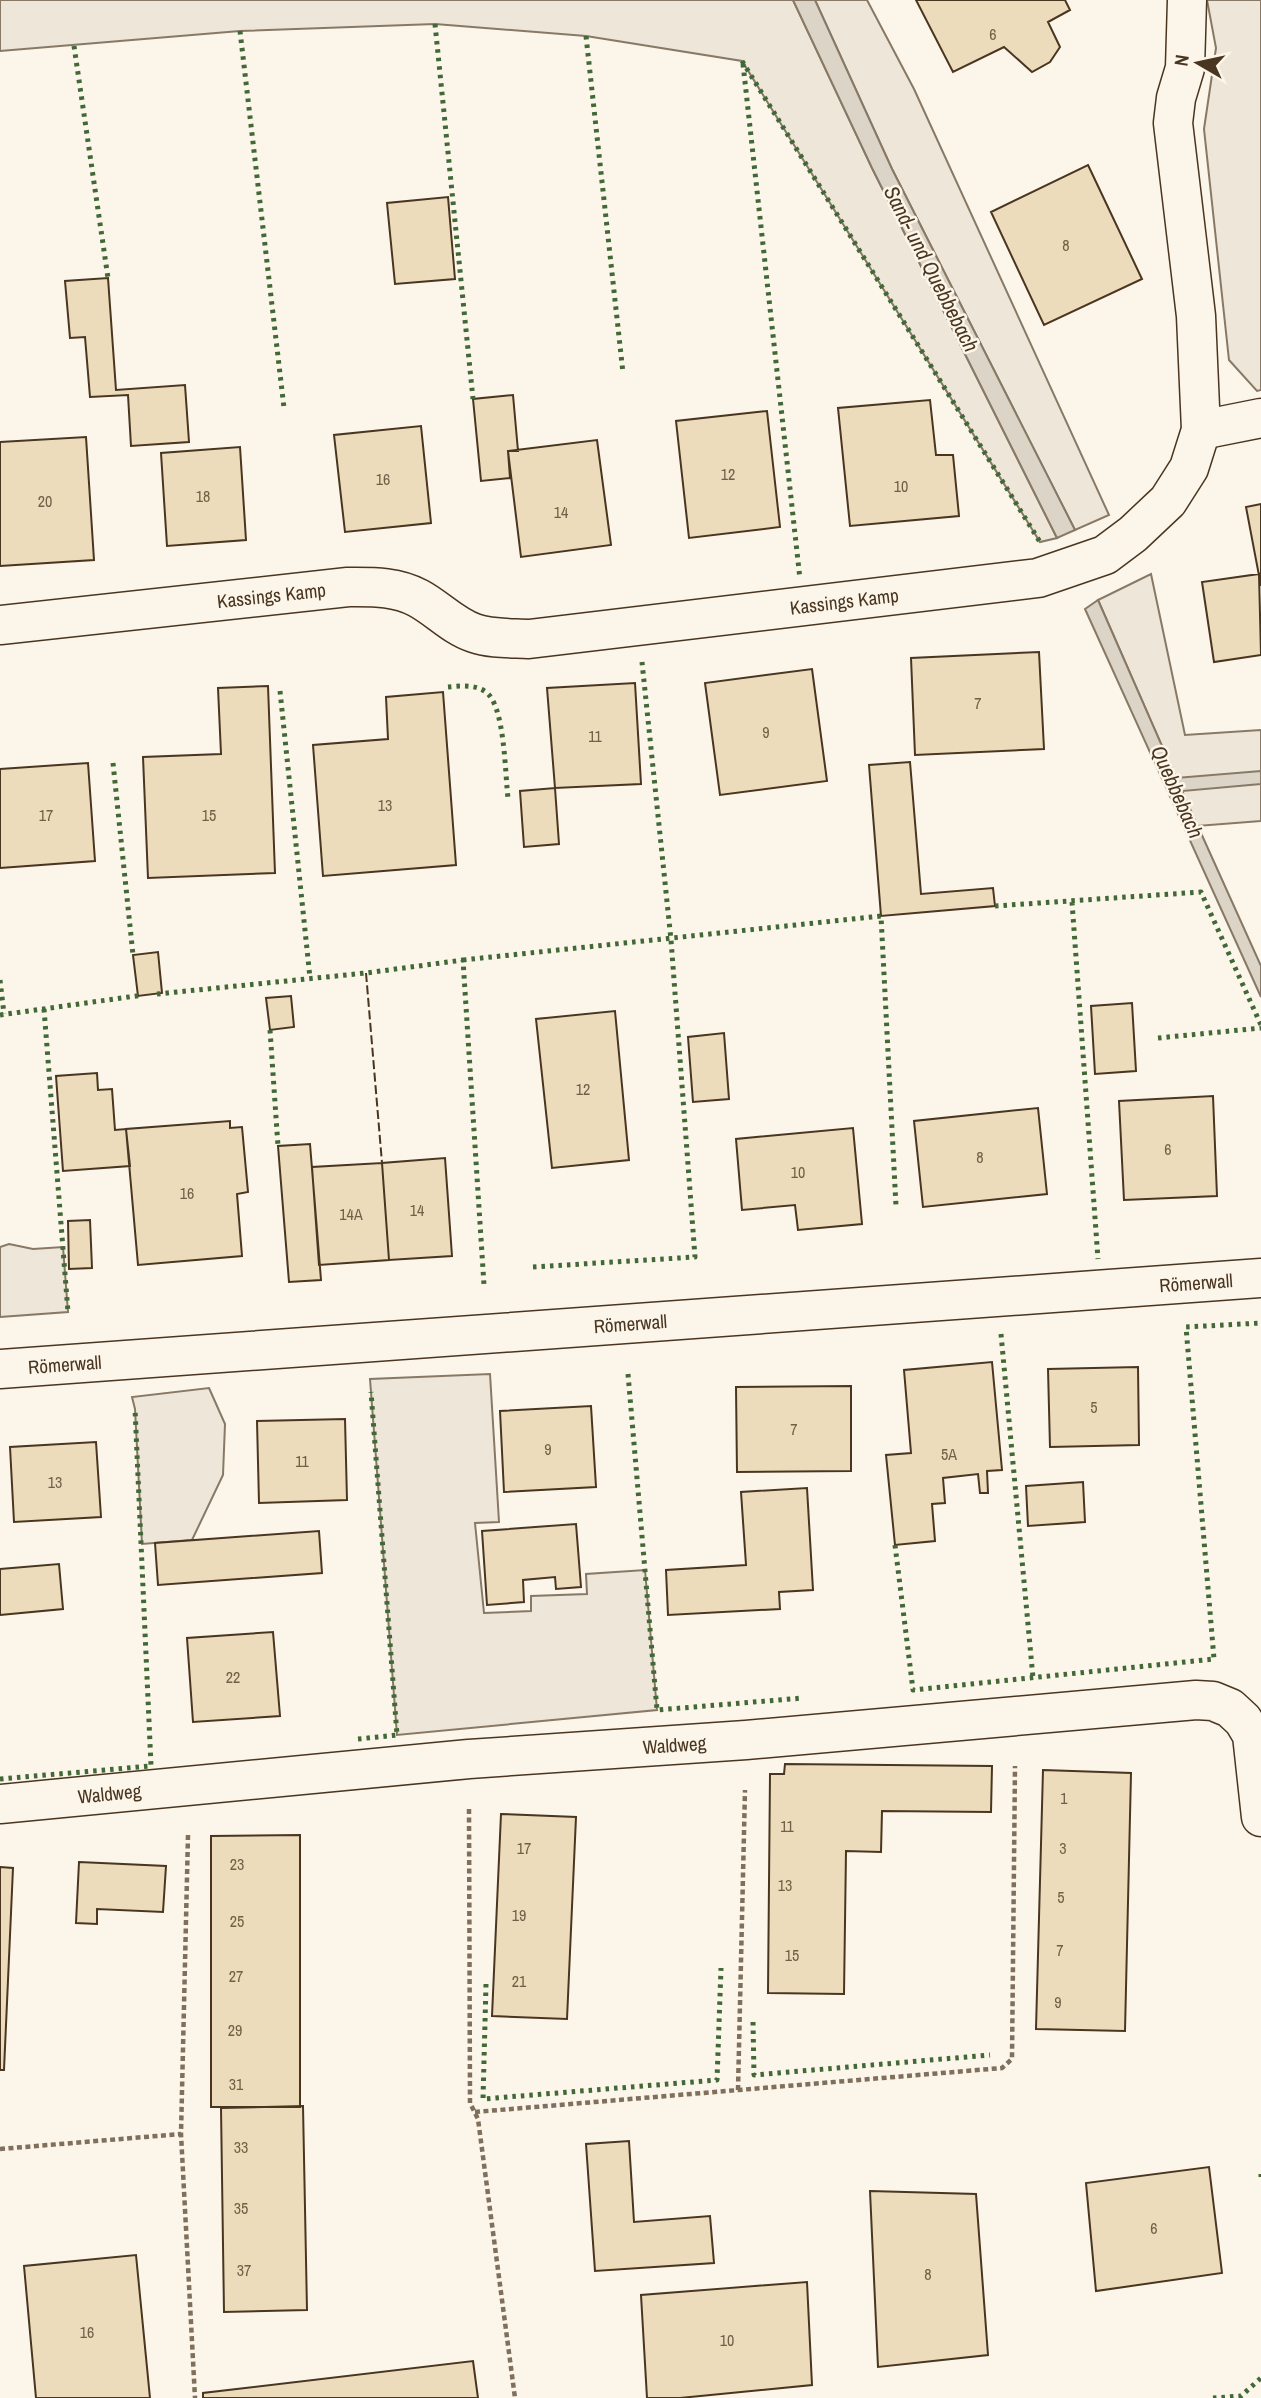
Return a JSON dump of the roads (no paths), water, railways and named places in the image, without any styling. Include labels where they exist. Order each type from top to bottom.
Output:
[{"type":"street","name":"Kassings Kamp","points":[[0,625],[348,587],[382,587],[418,598],[473,633],[528,639],[1038,578],[1105,555],[1133,534],[1168,501],[1189,468],[1201,430],[1196,316],[1173,123],[1176,98],[1185,68],[1187,0]]},
{"type":"street","points":[[1201,430],[1261,418]]},
{"type":"street","name":"Römerwall","points":[[0,1368],[1261,1278]]},
{"type":"street","name":"Waldweg","points":[[0,1804],[469,1759],[746,1740],[1213,1700],[1230,1708],[1243,1720],[1252,1735],[1261,1817]]},
{"type":"water","name":"Sand- und Quebbebach","points":[[793,0],[815,0],[892,169],[1075,530],[1057,538],[872,168]]},
{"type":"water","name":"Quebbebach","points":[[1098,600],[1176,778],[1261,771],[1261,784],[1182,791],[1261,966],[1261,997],[1085,609]]}]
